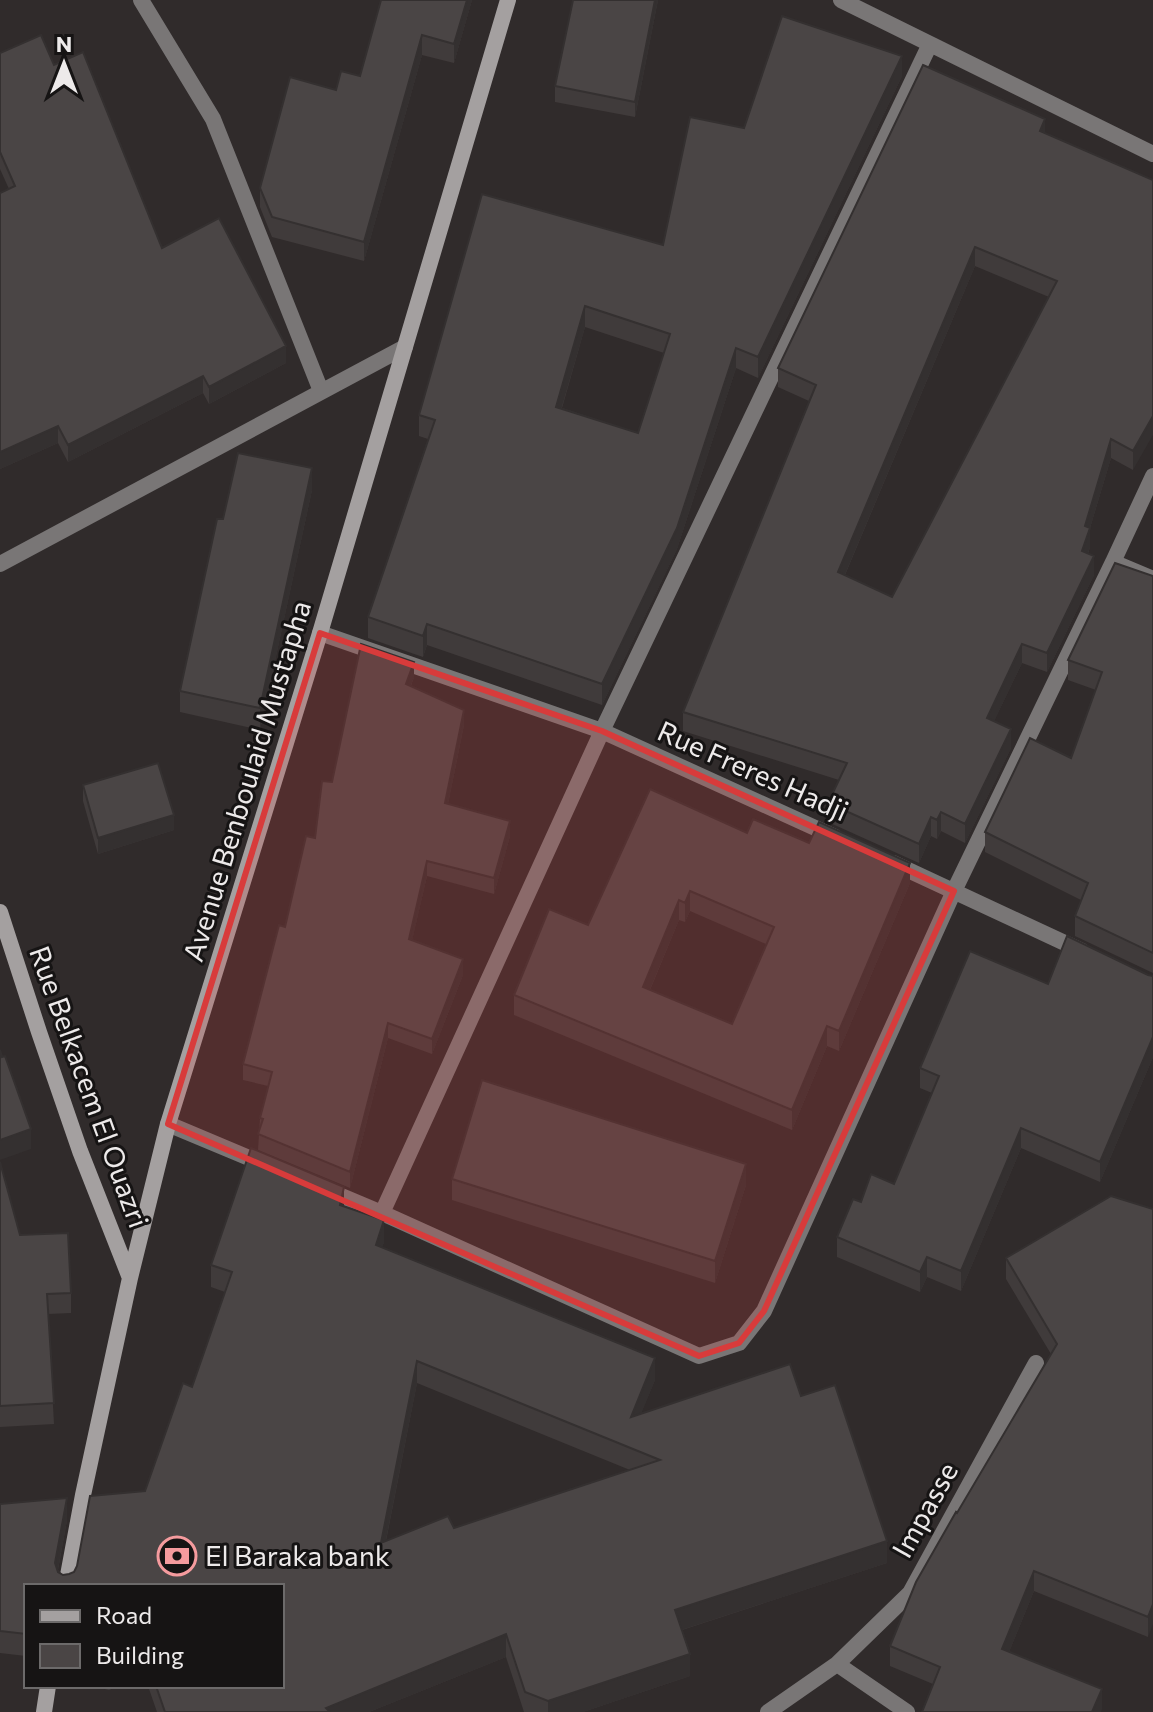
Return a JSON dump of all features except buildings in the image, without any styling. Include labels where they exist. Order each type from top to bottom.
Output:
[{"type":"main road","name":"Avenue Benboulaid Mustapha","points":[[66,1584],[130,1278],[168,1124],[320,633],[508,0]]},
{"type":"main road","name":"Rue Belkacem El Ouazri","points":[[0,912],[80,1151],[130,1278]]},
{"type":"main road","points":[[44,1712],[48,1688]]},
{"type":"street","points":[[141,0],[213,119],[321,391]]},
{"type":"street","points":[[841,0],[1153,154]]},
{"type":"street","points":[[382,1213],[602,731],[930,44]]},
{"type":"street","points":[[0,564],[405,347]]},
{"type":"street","points":[[311,1184],[699,1356],[739,1343],[764,1311],[954,891],[1153,476]]},
{"type":"street","points":[[1113,562],[1153,579]]},
{"type":"street","name":"Rue Freres Hadji","points":[[320,633],[602,731],[855,846]]},
{"type":"street","points":[[884,859],[1096,958]]},
{"type":"street","points":[[168,1124],[282,1172]]},
{"type":"street","name":"Impasse","points":[[768,1712],[837,1664],[910,1593],[1036,1363]]},
{"type":"street","points":[[837,1664],[907,1712]]},
{"type":"highlighted area","points":[[320,633],[602,731],[954,891],[764,1311],[739,1343],[699,1356],[168,1124]]},
{"type":"place","name":"El Baraka bank","points":[[177,1556]]}]
